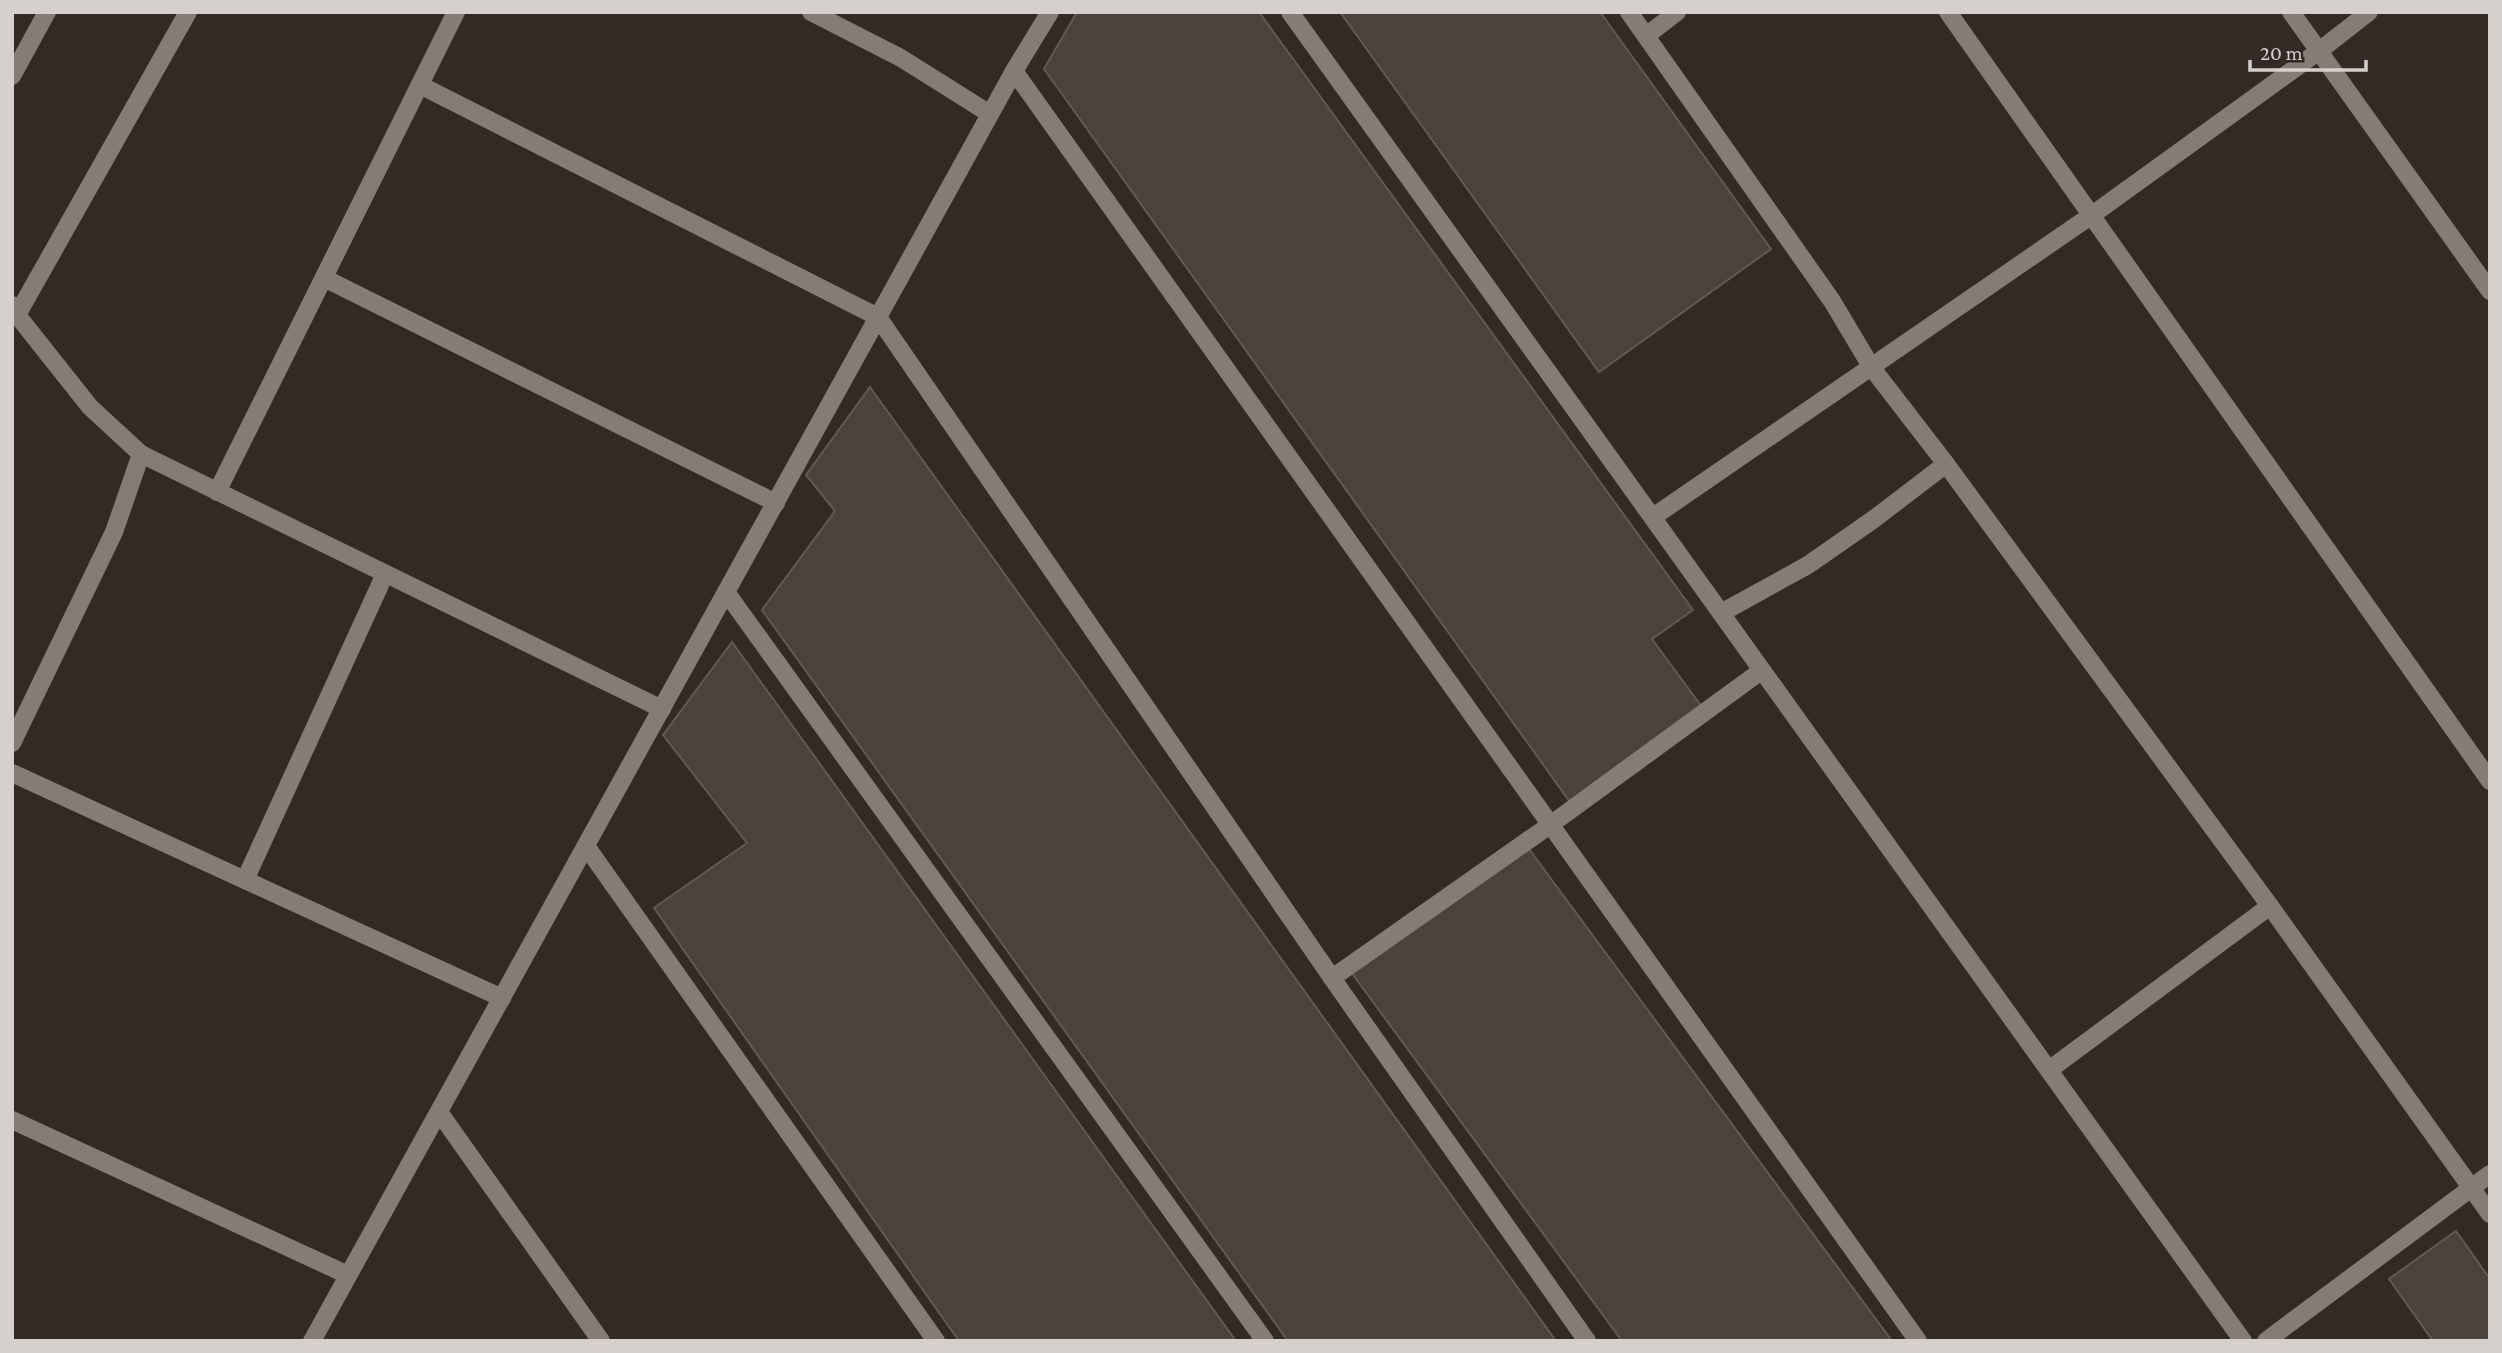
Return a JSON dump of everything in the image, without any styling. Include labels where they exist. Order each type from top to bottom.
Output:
[{"type":"street","points":[[12,76],[47,12]]},
{"type":"street","points":[[188,12],[15,310],[90,407],[141,454],[662,709]]},
{"type":"street","points":[[217,492],[456,12]]},
{"type":"street","points":[[811,12],[901,58],[990,114]]},
{"type":"street","points":[[312,1341],[990,114],[1049,12]]},
{"type":"street","points":[[1290,12],[2243,1341]]},
{"type":"street","points":[[1629,12],[1832,301],[1872,368],[1946,464],[2270,906],[2490,1214]]},
{"type":"street","points":[[1646,36],[1677,12]]},
{"type":"street","points":[[1948,12],[2490,781]]},
{"type":"street","points":[[2291,12],[2490,291]]},
{"type":"street","points":[[1653,517],[2092,215],[2369,12]]},
{"type":"street","points":[[1014,71],[1918,1341]]},
{"type":"street","points":[[420,85],[878,317],[1332,978],[1587,1341]]},
{"type":"street","points":[[324,278],[776,503]]},
{"type":"street","points":[[12,743],[114,532],[141,454]]},
{"type":"street","points":[[1721,613],[1808,565],[1946,464]]},
{"type":"street","points":[[245,880],[385,574]]},
{"type":"street","points":[[726,592],[1265,1341]]},
{"type":"street","points":[[1332,978],[1550,825],[1761,671]]},
{"type":"street","points":[[12,773],[502,998]]},
{"type":"street","points":[[586,846],[936,1341]]},
{"type":"street","points":[[2049,1070],[2270,906]]},
{"type":"street","points":[[439,1112],[601,1341]]},
{"type":"street","points":[[12,1120],[348,1275]]},
{"type":"street","points":[[2266,1341],[2490,1174]]},
{"type":"building","points":[[1077,12],[1259,12],[1693,610],[1652,639],[1702,707],[1570,802],[1044,69]]},
{"type":"building","points":[[1340,12],[1600,12],[1771,249],[1599,372]]},
{"type":"building","points":[[870,387],[1556,1341],[1288,1341],[762,610],[835,511],[806,475]]},
{"type":"building","points":[[732,642],[1236,1341],[959,1341],[654,908],[747,843],[663,735]]},
{"type":"building","points":[[1529,849],[1892,1341],[1622,1341],[1351,972]]},
{"type":"building","points":[[2456,1231],[2490,1279],[2490,1341],[2433,1341],[2389,1279]]}]
